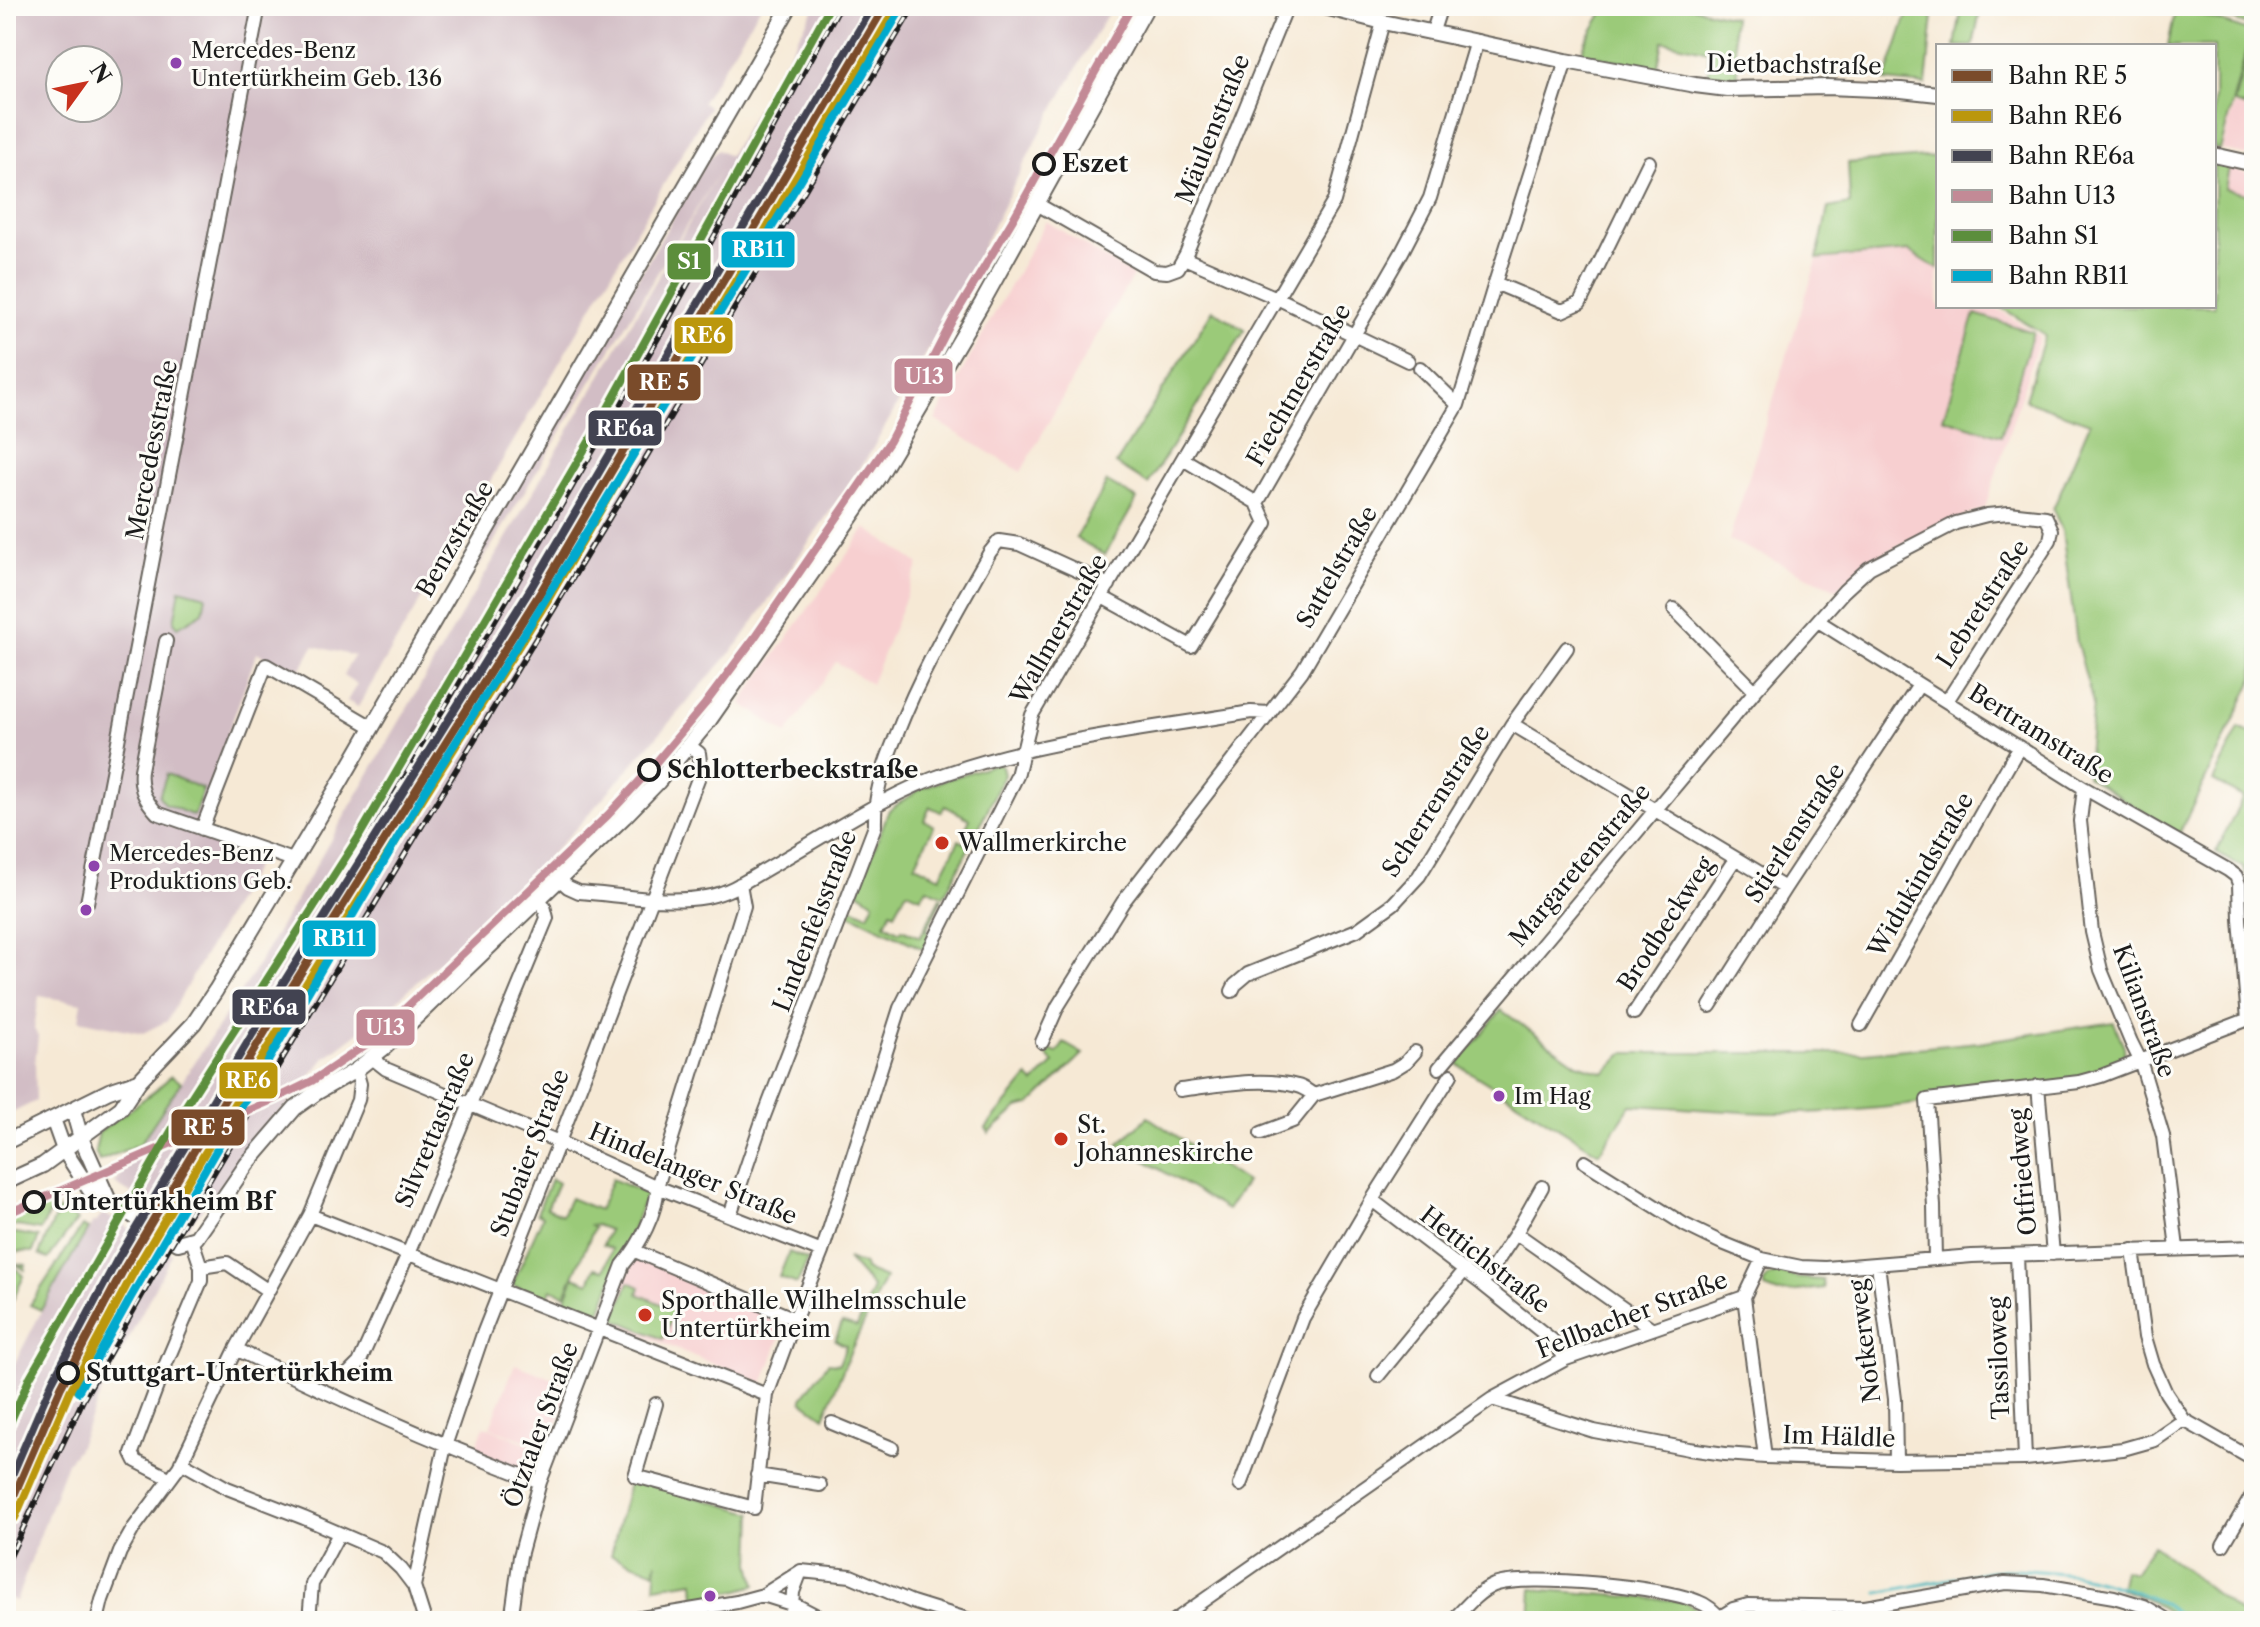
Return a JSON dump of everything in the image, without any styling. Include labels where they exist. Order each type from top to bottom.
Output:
[{"type":"main road","name":"Benzstraße","points":[[6,1182],[43,1165],[121,1108],[139,1081],[194,1023],[216,990],[790,6]]},
{"type":"main road","points":[[53,1119],[64,1150],[93,1195],[109,1201],[178,1243],[192,1240],[200,1234],[247,1164],[295,1108],[372,1058],[649,791],[690,746],[880,475],[942,372],[1147,6]]},
{"type":"main road","name":"Dietbachstraße","points":[[1321,6],[1566,61],[1727,89],[1827,87],[1936,94]]},
{"type":"main road","points":[[2216,155],[2254,164]]},
{"type":"main road","name":"Benzstraße","points":[[6,1142],[109,1091],[139,1081]]},
{"type":"main road","points":[[73,1110],[81,1138],[109,1201]]},
{"type":"street","name":"Mercedesstraße","points":[[87,903],[259,6]]},
{"type":"street","name":"Mäulenstraße","points":[[1181,263],[1287,6]]},
{"type":"street","points":[[1433,31],[1441,6]]},
{"type":"street","name":"Wallmerstraße","points":[[656,1404],[635,1476],[754,1508],[767,1395],[822,1252],[900,1008],[1017,776],[1032,715],[1334,201],[1383,22]]},
{"type":"street","name":"Fiechtnerstraße","points":[[1102,597],[1191,646],[1266,523],[1257,503],[1430,198],[1477,41]]},
{"type":"street","name":"Sattelstraße","points":[[1042,1042],[1058,1006],[1123,902],[1302,671],[1458,405],[1566,61]]},
{"type":"street","points":[[1495,283],[1562,311],[1580,303],[1649,162]]},
{"type":"street","points":[[1037,204],[1154,271],[1167,272],[1181,263],[1277,298],[1408,361]]},
{"type":"street","points":[[1420,368],[1458,405]]},
{"type":"street","points":[[1183,459],[1257,503]]},
{"type":"street","name":"Margaretenstraße","points":[[1240,1485],[1303,1318],[1445,1072],[1655,809],[1755,691],[1844,591],[1869,568],[1956,523],[1987,515],[2031,514],[2046,517],[2052,530]]},
{"type":"street","name":"Lebretstraße","points":[[1947,701],[2050,540],[2052,530]]},
{"type":"street","name":"Lindenfelsstraße","points":[[730,1215],[761,1124],[875,826],[881,773],[906,709],[938,644],[990,552],[999,541],[1019,544],[1109,585]]},
{"type":"street","points":[[1674,609],[1755,691]]},
{"type":"street","name":"Bertramstraße","points":[[1818,621],[2084,788],[2236,876],[2251,1019]]},
{"type":"street","points":[[166,641],[140,781],[147,802],[157,813],[293,860]]},
{"type":"street","name":"Scherrenstraße","points":[[1232,991],[1248,974],[1357,930],[1393,904],[1419,876],[1512,724],[1567,648]]},
{"type":"street","points":[[202,829],[266,665],[372,727]]},
{"type":"street","name":"Stierlenstraße","points":[[1710,1006],[1919,685]]},
{"type":"street","points":[[559,879],[579,892],[684,900],[709,897],[740,884],[912,788],[946,773],[1022,751],[1251,712],[1270,713]]},
{"type":"street","points":[[1512,724],[1785,888]]},
{"type":"street","name":"Stubaier Straße","points":[[414,1586],[445,1446],[500,1289],[701,771],[699,753],[690,746]]},
{"type":"street","name":"Widukindstraße","points":[[1861,1025],[2019,747]]},
{"type":"street","name":"Kilianstraße","points":[[2084,788],[2080,821],[2092,932],[2101,970],[2140,1060],[2163,1136],[2177,1248]]},
{"type":"street","name":"Brodbeckweg","points":[[1634,1013],[1735,859]]},
{"type":"street","name":"Ötztaler Straße","points":[[511,1621],[520,1556],[540,1482],[623,1265],[635,1251],[658,1199],[657,1187],[744,906],[740,884]]},
{"type":"street","name":"Silvrettastraße","points":[[348,1374],[359,1363],[408,1254],[547,918],[544,906],[538,899]]},
{"type":"street","points":[[1935,1259],[1927,1100],[2079,1082],[2251,1019]]},
{"type":"street","points":[[1261,1133],[1293,1121],[1314,1095],[1393,1070],[1415,1052]]},
{"type":"street","name":"Hindelanger Straße","points":[[372,1058],[386,1069],[657,1187],[822,1252]]},
{"type":"street","points":[[97,1621],[120,1552],[181,1462],[236,1349],[310,1215],[358,1100],[360,1084],[356,1070]]},
{"type":"street","points":[[1180,1090],[1268,1082],[1298,1086],[1314,1095]]},
{"type":"street","name":"Otfriedweg","points":[[2038,1086],[2053,1254]]},
{"type":"street","points":[[1585,1162],[1685,1225],[1762,1259],[1801,1267],[2017,1255],[2254,1247]]},
{"type":"street","points":[[1482,1284],[1542,1187]]},
{"type":"street","name":"Hettichstraße","points":[[1372,1200],[1552,1340],[1566,1359]]},
{"type":"street","points":[[310,1215],[767,1395]]},
{"type":"street","points":[[1516,1233],[1651,1328]]},
{"type":"street","points":[[169,1478],[133,1458],[133,1448],[201,1281],[201,1267],[192,1240]]},
{"type":"street","points":[[2133,1250],[2145,1337],[2166,1393],[2184,1420],[2254,1460]]},
{"type":"street","points":[[635,1251],[795,1319]]},
{"type":"street","name":"Tassiloweg","points":[[2017,1255],[2025,1459]]},
{"type":"street","name":"Fellbacher Straße","points":[[1174,1621],[1492,1399],[1566,1359],[1744,1297],[1762,1259]]},
{"type":"street","points":[[201,1267],[227,1263],[267,1290]]},
{"type":"street","name":"Notkerweg","points":[[1878,1264],[1895,1399],[1896,1461]]},
{"type":"street","points":[[1378,1376],[1465,1270]]},
{"type":"street","points":[[1744,1297],[1765,1457]]},
{"type":"street","points":[[236,1349],[445,1446],[540,1482]]},
{"type":"street","name":"Im Häldle","points":[[1492,1399],[1594,1431],[1689,1449],[1765,1457],[1896,1461],[2025,1459],[2123,1449],[2155,1440],[2184,1420]]},
{"type":"street","points":[[832,1423],[892,1448]]},
{"type":"street","points":[[181,1462],[227,1488],[383,1552],[414,1586],[425,1621]]},
{"type":"street","points":[[757,1475],[820,1485]]},
{"type":"street","points":[[2223,1545],[2254,1492]]},
{"type":"street","points":[[309,1621],[312,1584],[336,1539]]},
{"type":"street","points":[[791,1621],[791,1604],[801,1571]]},
{"type":"street","points":[[623,1621],[714,1607],[763,1595],[801,1571],[851,1576],[912,1602],[973,1621]]},
{"type":"street","points":[[1452,1621],[1491,1586],[1533,1580],[1667,1591],[1702,1602],[1721,1619],[1733,1609],[1748,1605],[1865,1607],[2005,1583],[2043,1585],[2114,1597],[2144,1606],[2169,1621]]},
{"type":"street","points":[[763,1595],[827,1621]]},
{"type":"shaded area","points":[[6,6],[761,6],[702,102],[709,107],[358,707],[347,701],[357,684],[343,675],[354,656],[314,646],[296,677],[257,652],[192,834],[260,858],[167,1021],[143,1033],[79,1020],[82,1003],[39,996],[34,1029],[38,1036],[36,1101],[6,1116]]},
{"type":"shaded area","points":[[816,6],[1112,6],[1034,144],[954,305],[869,455],[739,643],[581,823],[524,883],[379,1017],[325,1058],[187,1228],[115,1184],[255,970],[722,167],[478,568],[475,558],[707,160],[718,150],[729,156]]},
{"type":"shaded area","points":[[2234,105],[2254,110],[2254,157],[2222,150]]},
{"type":"shaded area","points":[[2230,169],[2254,175],[2254,195],[2226,188]]},
{"type":"shaded area","points":[[1046,221],[1133,276],[1021,472],[935,420]]},
{"type":"shaded area","points":[[1909,252],[1936,269],[1936,308],[1996,308],[2040,336],[1985,508],[1925,532],[1866,563],[1837,589],[1729,540],[1817,260]]},
{"type":"shaded area","points":[[866,528],[919,564],[871,684],[836,662],[787,734],[742,704]]},
{"type":"shaded area","points":[[103,1213],[172,1254],[103,1388],[77,1450],[67,1462],[16,1601],[6,1597],[6,1380],[54,1287],[94,1221],[96,1223]]},
{"type":"shaded area","points":[[633,1254],[787,1319],[763,1384],[607,1321]]},
{"type":"shaded area","points":[[515,1364],[572,1386],[547,1449],[490,1427]]},
{"type":"shaded area","points":[[484,1426],[546,1451],[535,1478],[474,1453]]},
{"type":"green space","points":[[1607,6],[1687,6],[1734,17],[1739,84],[1708,79],[1709,51],[1663,41],[1657,71],[1582,52]]},
{"type":"green space","points":[[1910,6],[1934,6],[1926,85],[1885,81]]},
{"type":"green space","points":[[1962,6],[1981,6],[1973,44],[1955,44]]},
{"type":"green space","points":[[2176,6],[2251,32],[2220,150],[2216,149],[2216,44],[2168,44]]},
{"type":"green space","points":[[2193,6],[2254,6],[2254,27],[2253,27]]},
{"type":"green space","points":[[2254,34],[2254,109],[2234,103]]},
{"type":"green space","points":[[1936,156],[1936,268],[1909,251],[1817,259],[1828,208],[1850,204],[1848,163]]},
{"type":"green space","points":[[2216,165],[2229,168],[2225,189],[2254,196],[2254,678],[2179,834],[2086,776],[2093,704],[2077,643],[2062,531],[2053,509],[2090,423],[2025,400],[2045,335],[2002,308],[2216,308]]},
{"type":"green space","points":[[1213,310],[1245,330],[1148,484],[1116,464]]},
{"type":"green space","points":[[1975,314],[2033,332],[2001,436],[1943,418]]},
{"type":"green space","points":[[1107,482],[1137,499],[1105,555],[1076,538]]},
{"type":"green space","points":[[180,589],[206,596],[203,612],[178,627],[174,622]]},
{"type":"green space","points":[[2239,728],[2254,735],[2254,895],[2243,867],[2216,853],[2243,797],[2213,781]]},
{"type":"green space","points":[[997,763],[1002,766],[1004,775],[975,836],[965,830],[970,819],[945,806],[941,812],[930,807],[924,820],[934,826],[915,865],[940,877],[959,840],[970,846],[944,896],[927,888],[921,897],[907,891],[885,924],[920,937],[942,899],[926,931],[933,935],[925,950],[848,913],[851,907],[868,915],[874,902],[858,891],[889,810],[924,787]]},
{"type":"green space","points":[[167,774],[203,789],[194,816],[165,804],[159,796]]},
{"type":"green space","points":[[1501,1010],[1577,1064],[1605,1073],[1624,1053],[1865,1053],[1979,1042],[2114,1022],[2124,1047],[2125,1061],[2101,1076],[1861,1110],[1778,1113],[1631,1105],[1599,1153],[1457,1064]]},
{"type":"green space","points":[[1064,1043],[1083,1054],[1030,1105],[1018,1108],[989,1133],[986,1128],[1028,1077],[1034,1083],[1054,1063],[1046,1055],[1048,1049],[1057,1053]]},
{"type":"green space","points":[[171,1076],[181,1082],[140,1144],[99,1161],[95,1151],[99,1132]]},
{"type":"green space","points":[[1148,1117],[1246,1182],[1227,1210],[1118,1144]]},
{"type":"green space","points":[[551,1179],[558,1183],[547,1208],[562,1215],[570,1198],[599,1210],[612,1179],[658,1199],[654,1207],[643,1203],[597,1319],[563,1305],[574,1277],[589,1283],[595,1268],[604,1270],[612,1249],[603,1245],[609,1230],[591,1226],[594,1228],[565,1295],[551,1289],[547,1299],[512,1285],[543,1216],[537,1213]]},
{"type":"green space","points":[[49,1204],[51,1210],[41,1230],[6,1227],[6,1222]]},
{"type":"green space","points":[[59,1209],[77,1220],[48,1259],[39,1254]]},
{"type":"green space","points":[[82,1226],[88,1229],[41,1310],[30,1305]]},
{"type":"green space","points":[[6,1234],[39,1237],[33,1252],[6,1251]]},
{"type":"green space","points":[[789,1252],[808,1260],[797,1284],[779,1277]]},
{"type":"green space","points":[[847,1259],[885,1278],[824,1417],[802,1398],[828,1363],[839,1364],[846,1346],[835,1340],[842,1323],[857,1327],[873,1288]]},
{"type":"green space","points":[[6,1263],[16,1264],[11,1271],[13,1273],[17,1269],[24,1276],[10,1306],[6,1308]]},
{"type":"green space","points":[[1777,1273],[1823,1280],[1824,1288],[1778,1293],[1765,1288],[1768,1277]]},
{"type":"green space","name":"Sporthalle Wilhelmsschule Untertürkheim","points":[[629,1282],[640,1287],[638,1294],[675,1310],[663,1339],[615,1319]]},
{"type":"green space","points":[[630,1479],[753,1513],[751,1563],[756,1585],[695,1598],[694,1581],[655,1587],[657,1562],[655,1572],[611,1555]]},
{"type":"green space","points":[[2153,1545],[2249,1621],[2180,1621],[2152,1602],[2120,1589],[2124,1570],[2134,1573]]},
{"type":"green space","points":[[1532,1589],[1684,1601],[1710,1621],[1530,1621]]},
{"type":"waterway","points":[[1878,1593],[1990,1571],[2015,1569],[2074,1574],[2131,1590],[2165,1604],[2188,1621]]},
{"type":"railway","points":[[319,929],[661,333],[840,6]]},
{"type":"railway","points":[[6,1565],[84,1398],[167,1251],[645,459],[914,6]]},
{"type":"transit line","points":[[6,1514],[61,1387],[126,1265],[290,990],[540,593],[885,6]]},
{"type":"rail line","name":"S1","points":[[6,1432],[30,1377],[185,1107],[358,838],[597,428],[830,6]]},
{"type":"rail line","name":"RE6a","points":[[6,1489],[52,1382],[117,1260],[282,985],[531,588],[873,6]]},
{"type":"rail line","name":"RB11","points":[[78,1392],[425,791],[802,178],[903,6]]},
{"type":"rail line","name":"U13","points":[[6,1214],[312,1081],[367,1044],[608,815],[705,704],[890,441],[953,319],[1012,221],[1132,6]]},
{"type":"rail line","name":"RE6","points":[[15,1518],[70,1391],[135,1270],[299,995],[549,598],[894,11]]},
{"type":"place","name":"Mercedes-Benz Untertürkheim Geb. 136","points":[[176,63]]},
{"type":"place","name":"Eszet","points":[[1044,164]]},
{"type":"place","name":"Schlotterbeckstraße","points":[[649,770]]},
{"type":"place","name":"Wallmerkirche","points":[[942,843]]},
{"type":"place","name":"Mercedes-Benz Produktions Geb.","points":[[94,866]]},
{"type":"place","name":"Im Hag","points":[[1499,1096]]},
{"type":"place","name":"St. Johanneskirche","points":[[1061,1139]]},
{"type":"place","name":"Untertürkheim Bf","points":[[34,1202]]},
{"type":"place","name":"Sporthalle Wilhelmsschule Untertürkheim","points":[[645,1315]]},
{"type":"place","name":"Stuttgart-Untertürkheim","points":[[68,1373]]}]
